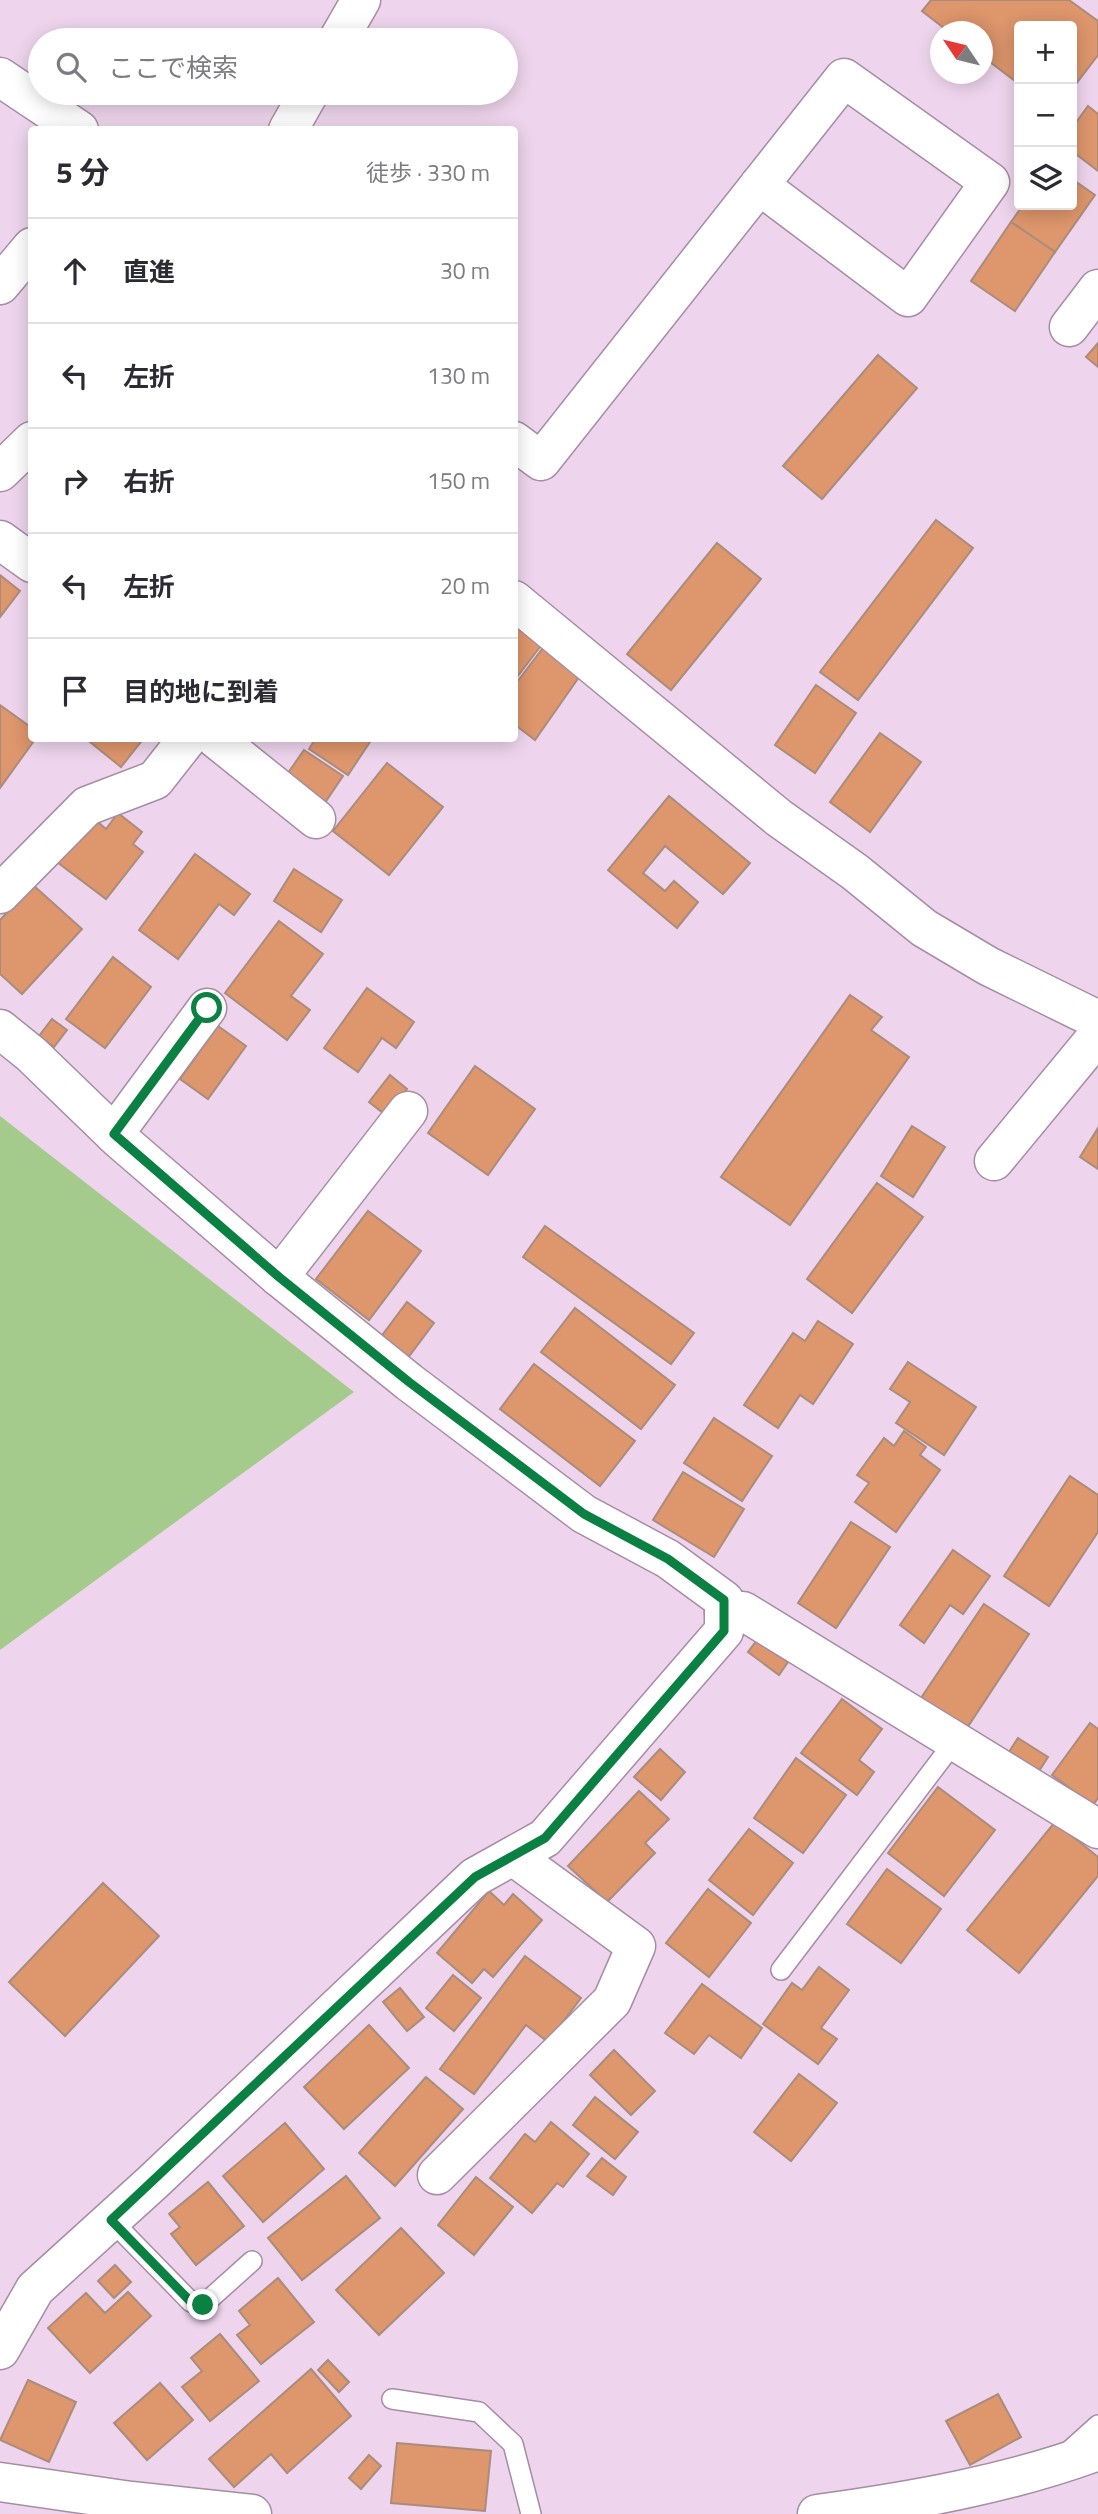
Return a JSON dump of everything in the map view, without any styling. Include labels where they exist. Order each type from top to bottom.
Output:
[{"type":"street","points":[[345,28],[361,0]]},
{"type":"street","points":[[0,76],[28,95]]},
{"type":"street","points":[[518,444],[541,461],[759,185],[844,78],[990,182],[908,297],[759,185]]},
{"type":"street","points":[[42,105],[73,126]]},
{"type":"street","points":[[290,126],[302,105]]},
{"type":"street","points":[[0,285],[28,252]]},
{"type":"street","points":[[1069,327],[1098,289]]},
{"type":"street","points":[[0,472],[28,445]]},
{"type":"street","points":[[0,540],[28,560]]},
{"type":"street","points":[[518,603],[779,818],[855,872],[924,928],[988,966],[1098,1020]]},
{"type":"street","points":[[0,894],[87,806],[155,780],[185,742]]},
{"type":"street","points":[[220,742],[316,819]]},
{"type":"street","points":[[114,1134],[207,1008]]},
{"type":"street","points":[[0,1029],[31,1054],[114,1134],[279,1277],[409,1382],[584,1514],[668,1559],[724,1600],[724,1631],[545,1838],[475,1877],[35,2289],[0,2350]]},
{"type":"street","points":[[993,1161],[1098,1035]]},
{"type":"street","points":[[279,1277],[408,1111]]},
{"type":"street","points":[[724,1612],[743,1611],[1098,1829]]},
{"type":"street","points":[[437,2175],[612,2001],[636,1946],[513,1856]]},
{"type":"street","points":[[817,2514],[878,2505],[1049,2469],[1098,2451]]},
{"type":"street","points":[[0,2482],[131,2501],[252,2514]]},
{"type":"lane","points":[[781,1970],[955,1741]]},
{"type":"lane","points":[[111,2220],[191,2302],[203,2305],[252,2261]]},
{"type":"lane","points":[[392,2399],[479,2412],[513,2444],[531,2514]]},
{"type":"lane","points":[[1049,2469],[1098,2425]]},
{"type":"green space","points":[[0,1116],[354,1392],[0,1650]]},
{"type":"building","points":[[931,0],[1069,0],[1098,21],[1098,55],[1077,82],[1077,21],[1014,21],[1014,80],[993,64],[993,21],[935,21],[922,11]]},
{"type":"building","points":[[1088,106],[1098,114],[1098,171],[1077,155],[1077,121]]},
{"type":"building","points":[[1077,182],[1095,195],[1055,252],[1011,222],[1019,210],[1077,210]]},
{"type":"building","points":[[1011,222],[1055,252],[1015,311],[971,281]]},
{"type":"building","points":[[1098,343],[1098,367],[1086,357]]},
{"type":"building","points":[[878,355],[917,388],[822,499],[783,466]]},
{"type":"building","points":[[936,520],[973,548],[858,700],[820,672]]},
{"type":"building","points":[[717,543],[761,579],[671,690],[627,654]]},
{"type":"building","points":[[0,575],[20,591],[0,617]]},
{"type":"building","points":[[518,616],[546,639],[518,676]]},
{"type":"building","points":[[549,640],[584,670],[535,740],[518,727],[518,681]]},
{"type":"building","points":[[816,685],[856,713],[815,773],[775,745]]},
{"type":"building","points":[[0,705],[28,725],[28,742],[33,742],[0,788]]},
{"type":"building","points":[[880,733],[921,762],[870,832],[830,802]]},
{"type":"building","points":[[90,742],[141,742],[121,767]]},
{"type":"building","points":[[313,742],[370,742],[348,775],[309,749]]},
{"type":"building","points":[[304,750],[343,776],[320,810],[281,783]]},
{"type":"building","points":[[387,763],[443,807],[389,875],[333,831]]},
{"type":"building","points":[[669,796],[750,863],[723,894],[665,846],[643,873],[665,891],[674,881],[698,902],[677,928],[608,870]]},
{"type":"building","points":[[118,813],[142,832],[133,844],[143,852],[106,899],[57,862],[92,817],[106,829]]},
{"type":"building","points":[[195,854],[250,894],[234,915],[219,904],[178,959],[139,930]]},
{"type":"building","points":[[294,869],[342,900],[321,932],[274,901]]},
{"type":"building","points":[[33,885],[82,929],[22,994],[0,974],[0,920]]},
{"type":"building","points":[[279,921],[323,954],[291,996],[310,1010],[287,1040],[225,993]]},
{"type":"building","points":[[113,957],[151,987],[105,1048],[66,1019]]},
{"type":"building","points":[[367,988],[414,1022],[396,1048],[382,1038],[358,1072],[324,1048]]},
{"type":"building","points":[[850,995],[882,1017],[871,1030],[909,1057],[790,1225],[721,1177]]},
{"type":"building","points":[[52,1019],[67,1030],[54,1047],[39,1036]]},
{"type":"building","points":[[218,1026],[246,1046],[208,1099],[180,1079]]},
{"type":"building","points":[[475,1066],[535,1109],[488,1175],[428,1133]]},
{"type":"building","points":[[390,1075],[407,1089],[387,1116],[369,1102]]},
{"type":"building","points":[[912,1126],[945,1147],[913,1197],[881,1176]]},
{"type":"building","points":[[1098,1128],[1098,1169],[1080,1157]]},
{"type":"building","points":[[877,1183],[923,1217],[852,1313],[807,1279]]},
{"type":"building","points":[[368,1211],[421,1251],[369,1320],[316,1279]]},
{"type":"building","points":[[545,1226],[694,1333],[671,1364],[523,1257]]},
{"type":"building","points":[[407,1302],[434,1323],[407,1359],[380,1338]]},
{"type":"building","points":[[575,1308],[675,1385],[641,1429],[541,1352]]},
{"type":"building","points":[[818,1321],[853,1344],[813,1404],[800,1395],[778,1428],[744,1405],[793,1333],[805,1341]]},
{"type":"building","points":[[908,1362],[976,1407],[944,1455],[896,1423],[910,1402],[890,1389]]},
{"type":"building","points":[[534,1364],[635,1441],[600,1486],[500,1409]]},
{"type":"building","points":[[714,1418],[772,1456],[742,1501],[684,1463]]},
{"type":"building","points":[[904,1431],[926,1447],[920,1455],[940,1470],[896,1532],[855,1502],[869,1483],[857,1475],[884,1438],[894,1446]]},
{"type":"building","points":[[683,1472],[744,1509],[714,1557],[653,1520]]},
{"type":"building","points":[[1070,1476],[1098,1495],[1098,1532],[1049,1606],[1004,1576]]},
{"type":"building","points":[[851,1522],[890,1547],[836,1628],[798,1603]]},
{"type":"building","points":[[953,1550],[990,1576],[963,1614],[950,1605],[924,1643],[900,1625]]},
{"type":"building","points":[[984,1604],[1029,1634],[963,1734],[917,1704]]},
{"type":"building","points":[[757,1640],[788,1662],[779,1675],[748,1652]]},
{"type":"building","points":[[842,1699],[882,1729],[859,1760],[874,1772],[857,1795],[801,1753]]},
{"type":"building","points":[[1090,1723],[1098,1729],[1098,1798],[1093,1805],[1052,1775]]},
{"type":"building","points":[[1018,1738],[1048,1757],[1039,1771],[1009,1752]]},
{"type":"building","points":[[660,1749],[685,1772],[661,1800],[634,1777]]},
{"type":"building","points":[[796,1758],[846,1795],[803,1853],[754,1818]]},
{"type":"building","points":[[938,1787],[995,1830],[944,1896],[888,1853]]},
{"type":"building","points":[[639,1791],[669,1819],[645,1843],[655,1853],[607,1902],[568,1866]]},
{"type":"building","points":[[1055,1822],[1098,1857],[1098,1876],[1019,1973],[967,1930]]},
{"type":"building","points":[[749,1829],[793,1863],[753,1915],[709,1880]]},
{"type":"building","points":[[887,1869],[941,1909],[901,1963],[847,1924]]},
{"type":"building","points":[[103,1883],[159,1936],[65,2036],[9,1982]]},
{"type":"building","points":[[708,1889],[751,1923],[709,1977],[666,1943]]},
{"type":"building","points":[[489,1891],[504,1905],[513,1894],[542,1920],[493,1977],[484,1969],[472,1983],[437,1953]]},
{"type":"building","points":[[525,1956],[581,1998],[548,2042],[526,2025],[474,2094],[440,2069]]},
{"type":"building","points":[[819,1967],[849,1990],[821,2028],[837,2039],[818,2064],[763,2024],[792,1983],[802,1990]]},
{"type":"building","points":[[453,1975],[481,1998],[454,2031],[426,2008]]},
{"type":"building","points":[[702,1984],[762,2028],[741,2058],[709,2035],[694,2054],[665,2033]]},
{"type":"building","points":[[400,1988],[424,2017],[407,2031],[383,2002]]},
{"type":"building","points":[[369,2025],[409,2068],[344,2129],[304,2087]]},
{"type":"building","points":[[614,2050],[655,2091],[631,2115],[590,2075]]},
{"type":"building","points":[[799,2074],[837,2103],[791,2161],[754,2132]]},
{"type":"building","points":[[426,2077],[463,2109],[395,2186],[359,2153]]},
{"type":"building","points":[[595,2097],[638,2132],[615,2159],[573,2125]]},
{"type":"building","points":[[551,2122],[589,2154],[563,2187],[557,2183],[532,2213],[490,2178],[525,2134],[535,2142]]},
{"type":"building","points":[[285,2123],[324,2169],[263,2222],[223,2176]]},
{"type":"building","points":[[602,2158],[626,2177],[613,2195],[587,2176]]},
{"type":"building","points":[[346,2176],[380,2218],[302,2280],[268,2238]]},
{"type":"building","points":[[476,2177],[513,2207],[474,2255],[438,2225]]},
{"type":"building","points":[[208,2182],[244,2226],[196,2265],[171,2234],[180,2227],[169,2214]]},
{"type":"building","points":[[401,2228],[444,2273],[379,2335],[336,2290]]},
{"type":"building","points":[[115,2265],[131,2282],[114,2298],[98,2281]]},
{"type":"building","points":[[278,2278],[314,2322],[261,2364],[237,2335],[250,2325],[239,2311]]},
{"type":"building","points":[[128,2292],[151,2316],[90,2373],[48,2328],[86,2293],[105,2313]]},
{"type":"building","points":[[220,2334],[259,2381],[210,2421],[182,2387],[202,2371],[191,2358]]},
{"type":"building","points":[[328,2360],[349,2382],[339,2392],[318,2370]]},
{"type":"building","points":[[311,2369],[351,2416],[287,2473],[271,2454],[234,2487],[209,2459]]},
{"type":"building","points":[[28,2380],[76,2402],[49,2462],[0,2440]]},
{"type":"building","points":[[160,2383],[193,2420],[147,2460],[114,2423]]},
{"type":"building","points":[[998,2394],[1021,2437],[970,2465],[946,2421]]},
{"type":"building","points":[[397,2443],[491,2451],[485,2511],[391,2503]]},
{"type":"building","points":[[369,2455],[381,2466],[361,2489],[349,2478]]},
{"type":"route","points":[[203,2305],[191,2302],[111,2220],[475,1877],[545,1838],[724,1631],[724,1600],[668,1559],[584,1514],[409,1382],[279,1277],[114,1134],[207,1008]]}]
